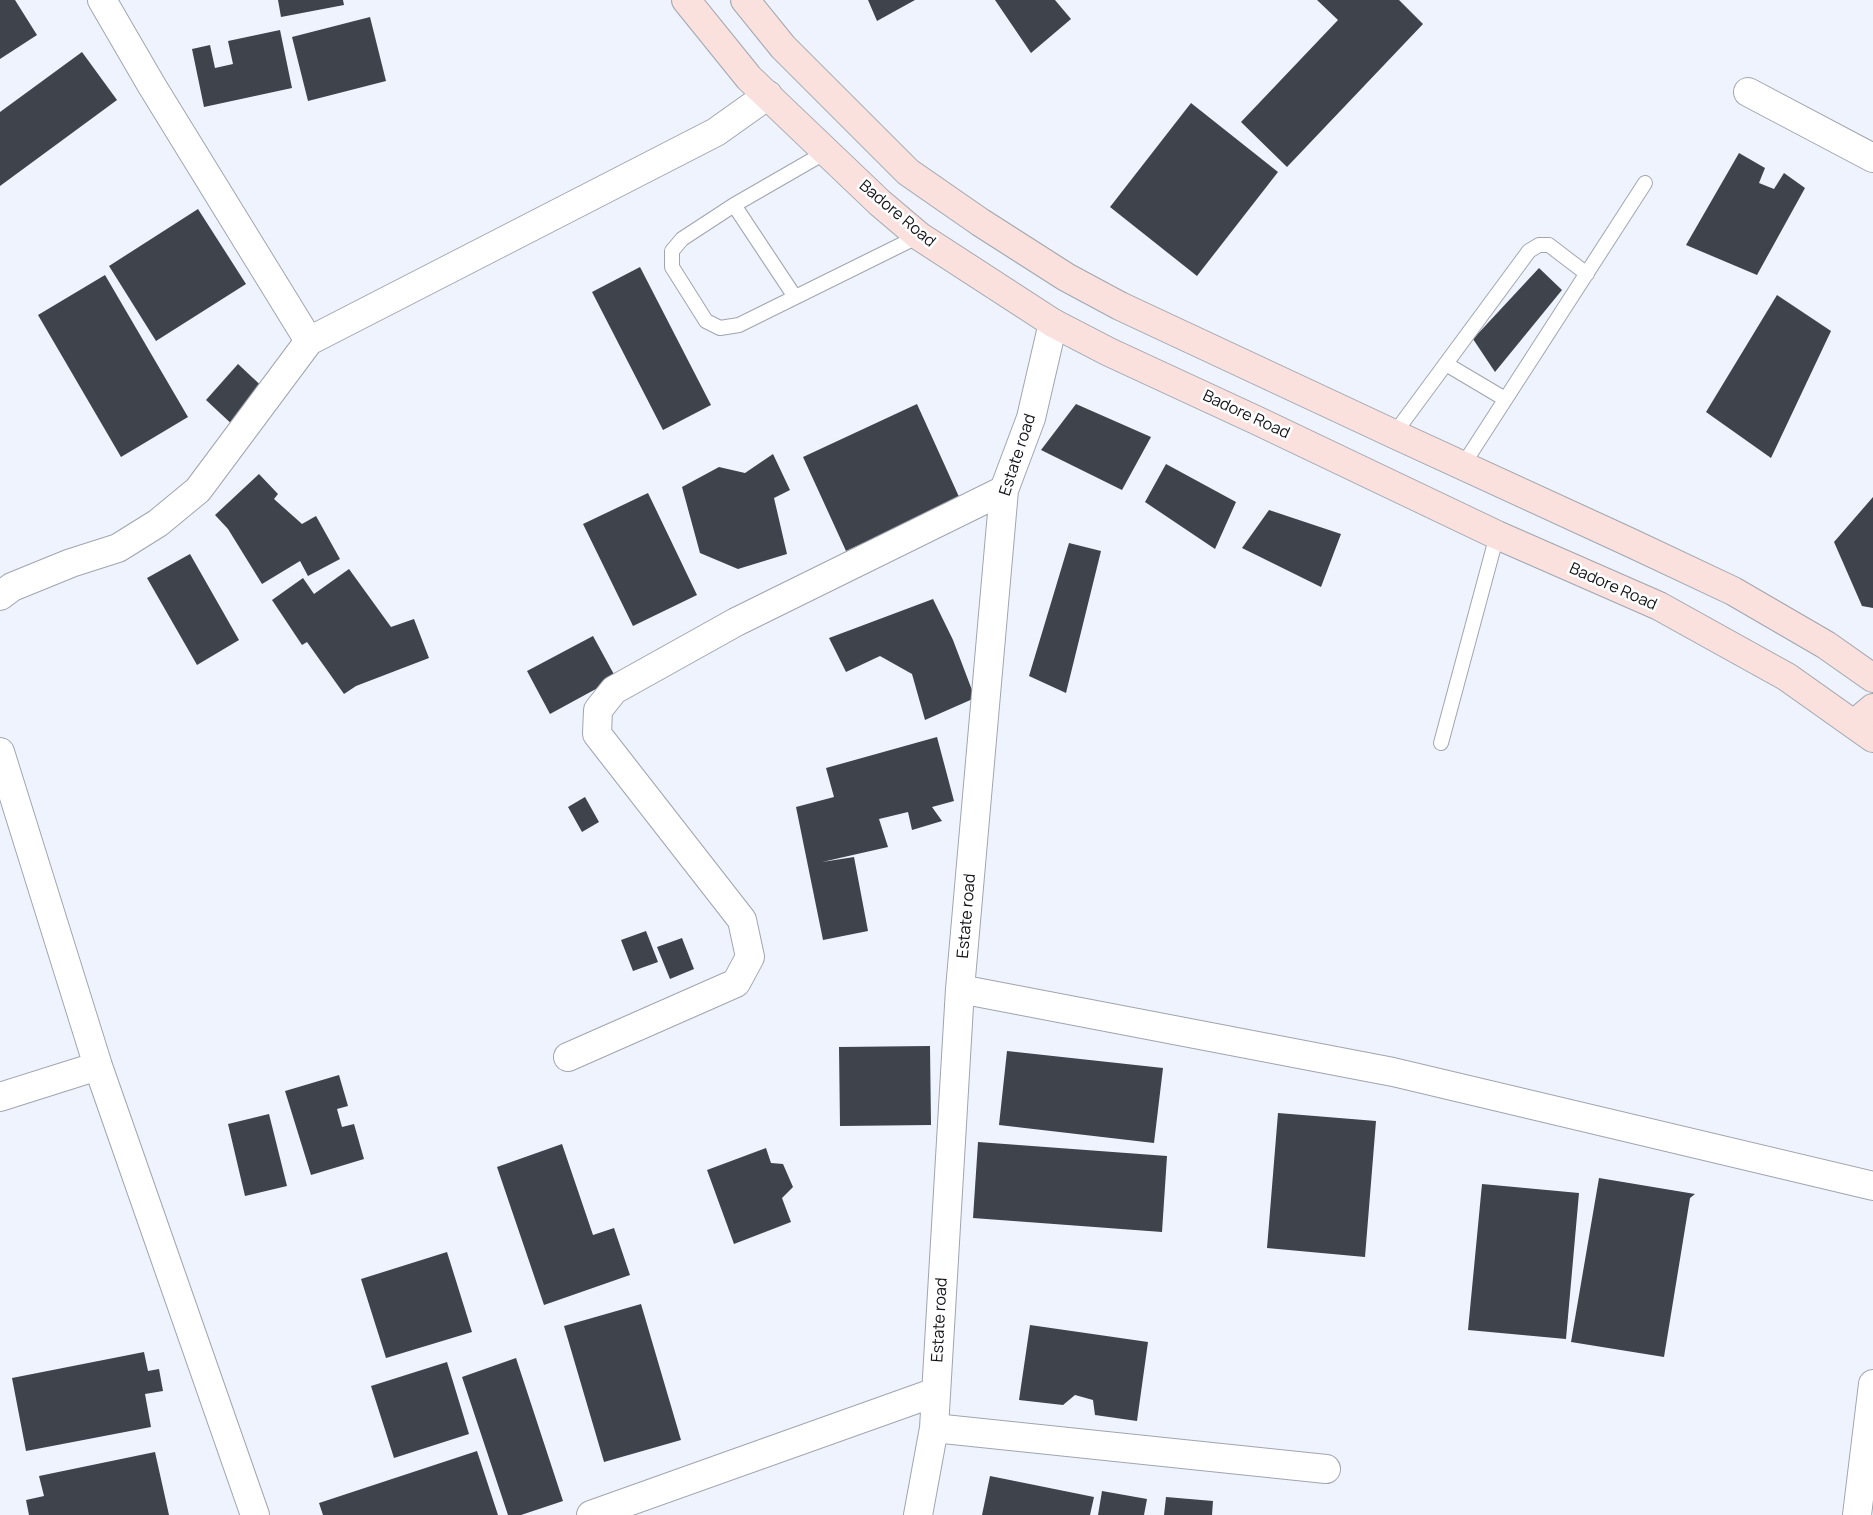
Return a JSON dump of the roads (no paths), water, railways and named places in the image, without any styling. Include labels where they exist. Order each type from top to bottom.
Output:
[{"type":"main road","name":"Badore Road","points":[[686,0],[749,78],[880,203],[918,236],[1053,323],[1109,352],[1497,535],[1659,606],[1867,723]]},
{"type":"main road","points":[[745,0],[783,47],[908,172],[980,222],[1066,277],[1120,306],[1733,592],[1826,645],[1873,678]]},
{"type":"street","points":[[102,0],[152,86],[310,341]]},
{"type":"street","points":[[1748,92],[1873,158]]},
{"type":"street","points":[[0,596],[12,587],[71,563],[118,548],[158,523],[198,490],[310,341],[716,132],[768,96]]},
{"type":"street","name":"Estate road","points":[[918,1515],[934,1428],[960,989],[1004,490],[1031,418],[1053,323]]},
{"type":"street","points":[[568,1057],[736,983],[750,957],[742,920],[597,734],[598,710],[614,690],[736,622],[1004,490]]},
{"type":"street","points":[[0,752],[98,1066],[255,1515]]},
{"type":"street","points":[[960,989],[1393,1072],[1873,1186]]},
{"type":"street","points":[[0,1097],[98,1066]]},
{"type":"street","points":[[1857,1515],[1873,1384]]},
{"type":"street","points":[[591,1515],[936,1392]]},
{"type":"street","points":[[934,1428],[1326,1468]]},
{"type":"lane","points":[[826,152],[734,205],[682,238],[672,251],[672,267],[706,321],[720,328],[739,324],[918,236]]},
{"type":"lane","points":[[1463,465],[1645,183]]},
{"type":"lane","points":[[734,205],[795,297]]},
{"type":"lane","points":[[1394,434],[1529,251],[1538,245],[1549,245],[1587,274]]},
{"type":"lane","points":[[1446,364],[1505,399]]},
{"type":"lane","points":[[1441,743],[1497,535]]}]
